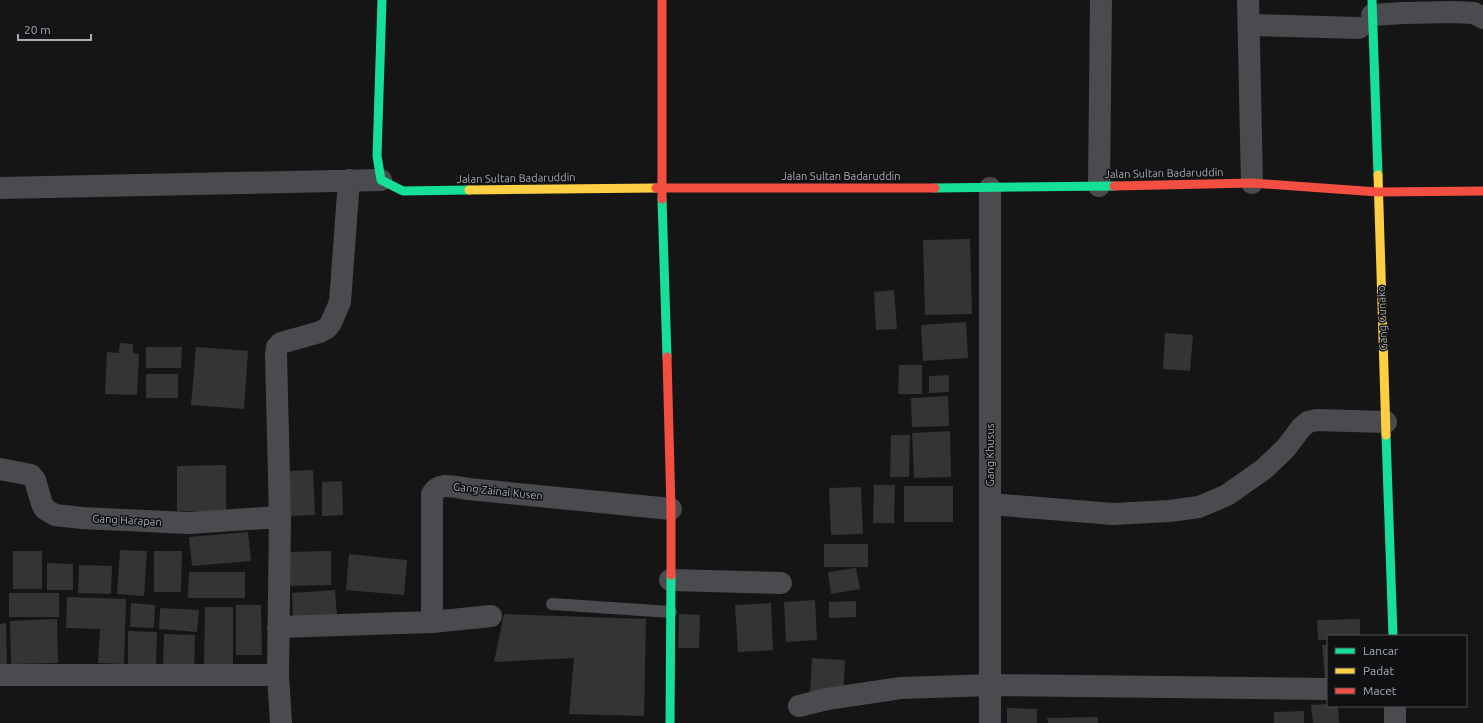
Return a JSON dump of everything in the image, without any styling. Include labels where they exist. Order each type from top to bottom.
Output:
[{"type":"street","points":[[0,188],[381,180],[377,156],[382,0]]},
{"type":"street","points":[[662,0],[662,188],[670,509],[670,723]]},
{"type":"street","points":[[1099,186],[1101,0]]},
{"type":"street","points":[[1248,0],[1250,25],[1252,183]]},
{"type":"street","points":[[1250,25],[1368,14],[1453,12],[1474,13],[1483,18]]},
{"type":"street","name":"Gang Gunako","points":[[1368,14],[1378,192],[1393,635]]},
{"type":"street","points":[[281,723],[278,675],[280,517],[276,354],[277,347],[281,343],[320,332],[327,328],[331,323],[340,302],[349,180]]},
{"type":"street","name":"Jalan Sultan Badaruddin","points":[[381,180],[403,191],[662,188],[990,188],[1252,183],[1378,192],[1483,191]]},
{"type":"street","name":"Gang Khusus","points":[[990,188],[990,723]]},
{"type":"street","points":[[990,504],[1113,514],[1169,511],[1198,507],[1227,494],[1264,469],[1286,448],[1301,428],[1308,422],[1317,420],[1386,422]]},
{"type":"street","name":"Gang Harapan","points":[[0,469],[31,475],[35,480],[42,504],[45,509],[55,515],[82,518],[188,523],[280,517]]},
{"type":"street","name":"Gang Zainal Kusen","points":[[432,622],[432,494],[439,486],[670,509]]},
{"type":"street","points":[[670,580],[781,583]]},
{"type":"street","points":[[278,627],[432,622],[491,616]]},
{"type":"street","points":[[0,675],[278,675]]},
{"type":"street","points":[[799,706],[827,699],[901,688],[991,685],[1327,689]]},
{"type":"street","points":[[1395,707],[1395,723]]},
{"type":"lane","points":[[552,604],[671,612]]},
{"type":"building","points":[[970,239],[972,314],[925,315],[923,240]]},
{"type":"building","points":[[894,290],[897,329],[876,330],[874,292]]},
{"type":"building","points":[[966,322],[968,358],[923,361],[921,325]]},
{"type":"building","points":[[1165,333],[1193,335],[1190,371],[1163,369]]},
{"type":"building","points":[[120,343],[133,344],[133,353],[139,354],[137,395],[105,394],[107,352],[119,353]]},
{"type":"building","points":[[146,347],[182,347],[181,368],[146,368]]},
{"type":"building","points":[[196,347],[248,351],[244,409],[191,405]]},
{"type":"building","points":[[899,365],[922,365],[922,394],[898,394]]},
{"type":"building","points":[[146,374],[178,374],[178,398],[146,398]]},
{"type":"building","points":[[949,375],[949,392],[929,393],[929,376]]},
{"type":"building","points":[[948,396],[949,426],[912,427],[911,398]]},
{"type":"building","points":[[950,431],[951,477],[914,478],[912,433]]},
{"type":"building","points":[[891,435],[910,435],[909,477],[890,477]]},
{"type":"building","points":[[226,465],[226,511],[177,511],[177,466]]},
{"type":"building","points":[[313,470],[315,515],[291,516],[289,471]]},
{"type":"building","points":[[342,481],[343,515],[322,516],[322,482]]},
{"type":"building","points":[[874,485],[895,485],[894,523],[873,523]]},
{"type":"building","points":[[904,486],[953,486],[953,522],[904,522]]},
{"type":"building","points":[[861,487],[863,534],[831,535],[829,488]]},
{"type":"building","points":[[248,532],[251,561],[192,566],[189,537]]},
{"type":"building","points":[[824,544],[868,544],[868,567],[824,567]]},
{"type":"building","points":[[120,550],[147,551],[144,596],[117,594]]},
{"type":"building","points":[[13,551],[42,551],[42,589],[13,589]]},
{"type":"building","points":[[154,551],[182,551],[181,592],[154,592]]},
{"type":"building","points":[[331,551],[331,585],[286,586],[286,552]]},
{"type":"building","points":[[349,554],[407,560],[404,595],[346,590]]},
{"type":"building","points":[[47,563],[73,564],[73,590],[47,590]]},
{"type":"building","points":[[79,565],[112,566],[111,594],[78,593]]},
{"type":"building","points":[[856,568],[860,589],[831,594],[828,572]]},
{"type":"building","points":[[189,572],[245,572],[245,598],[188,598]]},
{"type":"building","points":[[335,590],[337,615],[293,617],[292,593]]},
{"type":"building","points":[[9,593],[59,593],[59,617],[9,617]]},
{"type":"building","points":[[67,597],[126,599],[124,664],[98,663],[100,629],[66,628]]},
{"type":"building","points":[[815,600],[817,640],[786,642],[784,602]]},
{"type":"building","points":[[856,601],[856,617],[829,618],[829,602]]},
{"type":"building","points":[[131,603],[155,605],[154,628],[130,627]]},
{"type":"building","points":[[771,603],[773,650],[738,652],[735,605]]},
{"type":"building","points":[[236,605],[261,605],[262,655],[236,655]]},
{"type":"building","points":[[205,607],[233,607],[233,664],[204,664]]},
{"type":"building","points":[[160,608],[199,610],[197,632],[159,629]]},
{"type":"building","points":[[504,614],[646,619],[644,716],[569,714],[574,658],[494,662]]},
{"type":"building","points":[[679,614],[700,615],[699,648],[678,648]]},
{"type":"building","points":[[57,619],[58,663],[11,664],[10,621]]},
{"type":"building","points":[[1360,619],[1360,635],[1327,635],[1327,640],[1318,640],[1317,620]]},
{"type":"building","points":[[6,623],[7,666],[0,667],[0,624]]},
{"type":"building","points":[[128,631],[157,632],[156,666],[128,665]]},
{"type":"building","points":[[164,634],[195,635],[194,669],[163,668]]},
{"type":"building","points":[[1322,645],[1327,645],[1327,677],[1325,678]]},
{"type":"building","points":[[812,658],[845,660],[843,695],[810,693]]},
{"type":"building","points":[[1327,704],[1327,707],[1338,707],[1339,723],[1313,723],[1311,705]]},
{"type":"building","points":[[1007,708],[1037,709],[1037,723],[1007,723]]},
{"type":"building","points":[[1304,711],[1304,723],[1274,723],[1274,712]]},
{"type":"building","points":[[1098,717],[1098,723],[1048,723],[1047,718]]},
{"type":"traffic: fast","points":[[382,0],[377,156],[381,180],[403,191],[469,190]]},
{"type":"traffic: fast","points":[[1372,0],[1378,175]]},
{"type":"traffic: fast","points":[[935,188],[1114,186]]},
{"type":"traffic: fast","points":[[662,199],[667,357]]},
{"type":"traffic: fast","points":[[1386,435],[1393,635]]},
{"type":"traffic: fast","points":[[670,723],[671,575]]},
{"type":"traffic: slow","points":[[1378,175],[1386,435]]},
{"type":"traffic: slow","points":[[469,190],[656,188]]},
{"type":"traffic: jam","points":[[662,0],[662,199]]},
{"type":"traffic: jam","points":[[1114,186],[1252,183],[1378,192],[1483,191]]},
{"type":"traffic: jam","points":[[656,188],[935,188]]},
{"type":"traffic: jam","points":[[667,357],[671,509],[671,575]]}]
